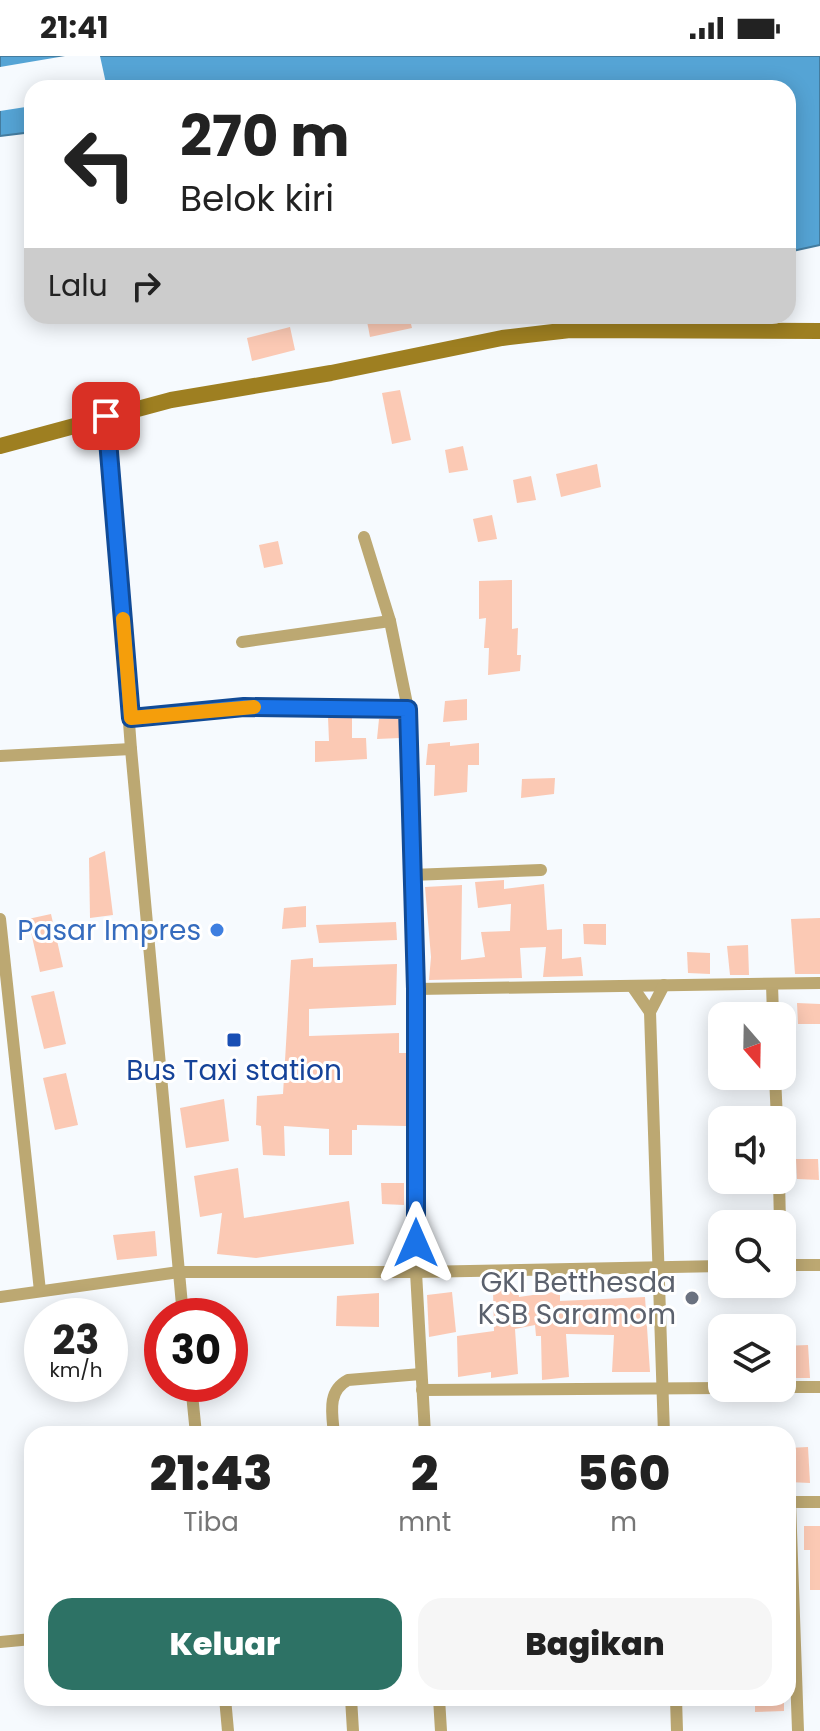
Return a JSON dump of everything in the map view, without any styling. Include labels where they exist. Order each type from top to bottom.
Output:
[{"type":"main road","points":[[0,446],[171,400],[331,373],[502,338],[570,330],[820,331]]},
{"type":"street","points":[[106,416],[131,749],[181,1298]]},
{"type":"street","points":[[364,537],[390,621],[408,709],[416,989],[416,1272],[424,1426]]},
{"type":"street","points":[[242,642],[390,621]]},
{"type":"street","points":[[131,718],[244,707],[408,709]]},
{"type":"street","points":[[0,756],[131,749]]},
{"type":"street","points":[[411,875],[541,870]]},
{"type":"street","points":[[0,919],[40,1291]]},
{"type":"street","points":[[416,989],[820,983]]},
{"type":"street","points":[[772,984],[773,1002]]},
{"type":"street","points":[[663,1426],[650,1012],[664,985]]},
{"type":"street","points":[[632,986],[650,1012]]},
{"type":"street","points":[[796,1265],[820,1265]]},
{"type":"street","points":[[0,1297],[179,1272],[416,1272],[708,1266]]},
{"type":"street","points":[[334,1426],[333,1397],[339,1384],[348,1380],[421,1374]]},
{"type":"street","points":[[796,1387],[820,1387]]},
{"type":"street","points":[[422,1390],[708,1388]]},
{"type":"street","points":[[193,1402],[195,1426]]},
{"type":"street","points":[[796,1502],[820,1502]]},
{"type":"street","points":[[0,1642],[24,1640]]},
{"type":"street","points":[[796,1680],[798,1731]]},
{"type":"street","points":[[226,1706],[228,1731]]},
{"type":"street","points":[[351,1706],[353,1731]]},
{"type":"street","points":[[439,1706],[441,1731]]},
{"type":"street","points":[[676,1706],[677,1731]]},
{"type":"water","points":[[0,56],[820,56],[820,245],[796,250],[796,80],[24,80],[24,133],[0,136]]},
{"type":"pier","points":[[65,56],[100,56],[105,80],[24,80],[24,107],[0,111],[0,67]]},
{"type":"building","points":[[368,324],[411,324],[412,328],[370,337]]},
{"type":"building","points":[[290,327],[295,350],[252,361],[247,338]]},
{"type":"building","points":[[400,390],[411,440],[392,444],[382,393]]},
{"type":"building","points":[[463,446],[468,470],[449,473],[445,450]]},
{"type":"building","points":[[597,464],[601,487],[561,497],[556,474]]},
{"type":"building","points":[[531,476],[536,500],[517,503],[513,480]]},
{"type":"building","points":[[492,515],[497,539],[478,542],[473,519]]},
{"type":"building","points":[[278,541],[283,564],[264,568],[259,545]]},
{"type":"building","points":[[512,580],[512,629],[518,628],[520,671],[488,675],[489,648],[484,648],[486,618],[479,619],[479,581]]},
{"type":"building","points":[[467,699],[467,720],[443,722],[445,701]]},
{"type":"building","points":[[328,717],[352,717],[352,738],[366,738],[367,759],[315,762],[315,741],[329,741]]},
{"type":"building","points":[[399,718],[400,738],[377,739],[379,719]]},
{"type":"building","points":[[450,742],[450,746],[479,743],[479,765],[468,765],[467,792],[434,796],[435,765],[426,765],[428,744]]},
{"type":"building","points":[[555,778],[554,794],[521,798],[522,779]]},
{"type":"building","points":[[105,851],[113,915],[90,918],[89,858]]},
{"type":"building","points":[[504,880],[504,889],[544,884],[547,930],[562,929],[562,959],[581,957],[583,976],[543,977],[546,947],[520,948],[522,978],[429,980],[431,957],[425,887],[462,885],[461,960],[485,957],[481,932],[510,931],[511,904],[478,908],[475,882]]},
{"type":"building","points":[[306,906],[306,927],[282,929],[284,908]]},
{"type":"building","points":[[51,914],[63,967],[40,972],[28,919]]},
{"type":"building","points":[[820,918],[820,974],[795,974],[791,919]]},
{"type":"building","points":[[396,922],[397,940],[319,943],[316,925]]},
{"type":"building","points":[[583,924],[606,924],[606,945],[584,944]]},
{"type":"building","points":[[748,945],[749,975],[730,975],[727,946]]},
{"type":"building","points":[[687,952],[710,953],[710,974],[688,973]]},
{"type":"building","points":[[313,958],[313,967],[397,964],[396,1005],[309,1009],[309,1036],[399,1033],[399,1053],[406,1053],[406,1126],[357,1125],[357,1130],[352,1130],[352,1155],[329,1155],[329,1129],[284,1126],[285,1156],[263,1155],[261,1126],[256,1125],[257,1096],[283,1094],[291,960]]},
{"type":"building","points":[[54,991],[66,1044],[44,1049],[31,996]]},
{"type":"building","points":[[797,1003],[820,1004],[820,1024],[798,1024]]},
{"type":"building","points":[[66,1073],[78,1125],[55,1130],[43,1078]]},
{"type":"building","points":[[224,1099],[229,1141],[186,1148],[180,1108]]},
{"type":"building","points":[[796,1159],[818,1159],[819,1180],[797,1179]]},
{"type":"building","points":[[238,1168],[244,1218],[349,1201],[354,1244],[256,1258],[217,1254],[222,1213],[200,1217],[194,1176]]},
{"type":"building","points":[[381,1183],[404,1183],[404,1205],[382,1204]]},
{"type":"building","points":[[155,1231],[157,1256],[117,1260],[113,1235]]},
{"type":"building","points":[[518,1287],[519,1297],[560,1291],[560,1301],[645,1297],[650,1372],[612,1372],[614,1335],[566,1334],[569,1377],[542,1380],[541,1336],[536,1336],[535,1325],[515,1329],[518,1374],[491,1378],[491,1372],[458,1377],[457,1336],[494,1331],[493,1290]]},
{"type":"building","points":[[452,1292],[456,1332],[429,1337],[427,1295]]},
{"type":"building","points":[[379,1293],[379,1327],[336,1326],[337,1296]]},
{"type":"building","points":[[796,1345],[808,1345],[810,1378],[796,1378]]},
{"type":"building","points":[[808,1447],[810,1483],[796,1482],[796,1448]]},
{"type":"building","points":[[804,1526],[820,1526],[820,1590],[810,1590],[810,1550],[804,1550]]},
{"type":"building","points":[[755,1706],[784,1706],[784,1711],[755,1712]]},
{"type":"slow traffic","points":[[123,619],[131,718],[254,707]]},
{"type":"place","name":"Pasar Impres","points":[[217,930]]},
{"type":"place","name":"Bus Taxi station","points":[[234,1040]]},
{"type":"place","name":"GKI Betthesda KSB Saramom","points":[[692,1298]]},
{"type":"route","points":[[106,416],[131,718],[244,707],[408,709],[416,989],[416,1243]]}]
